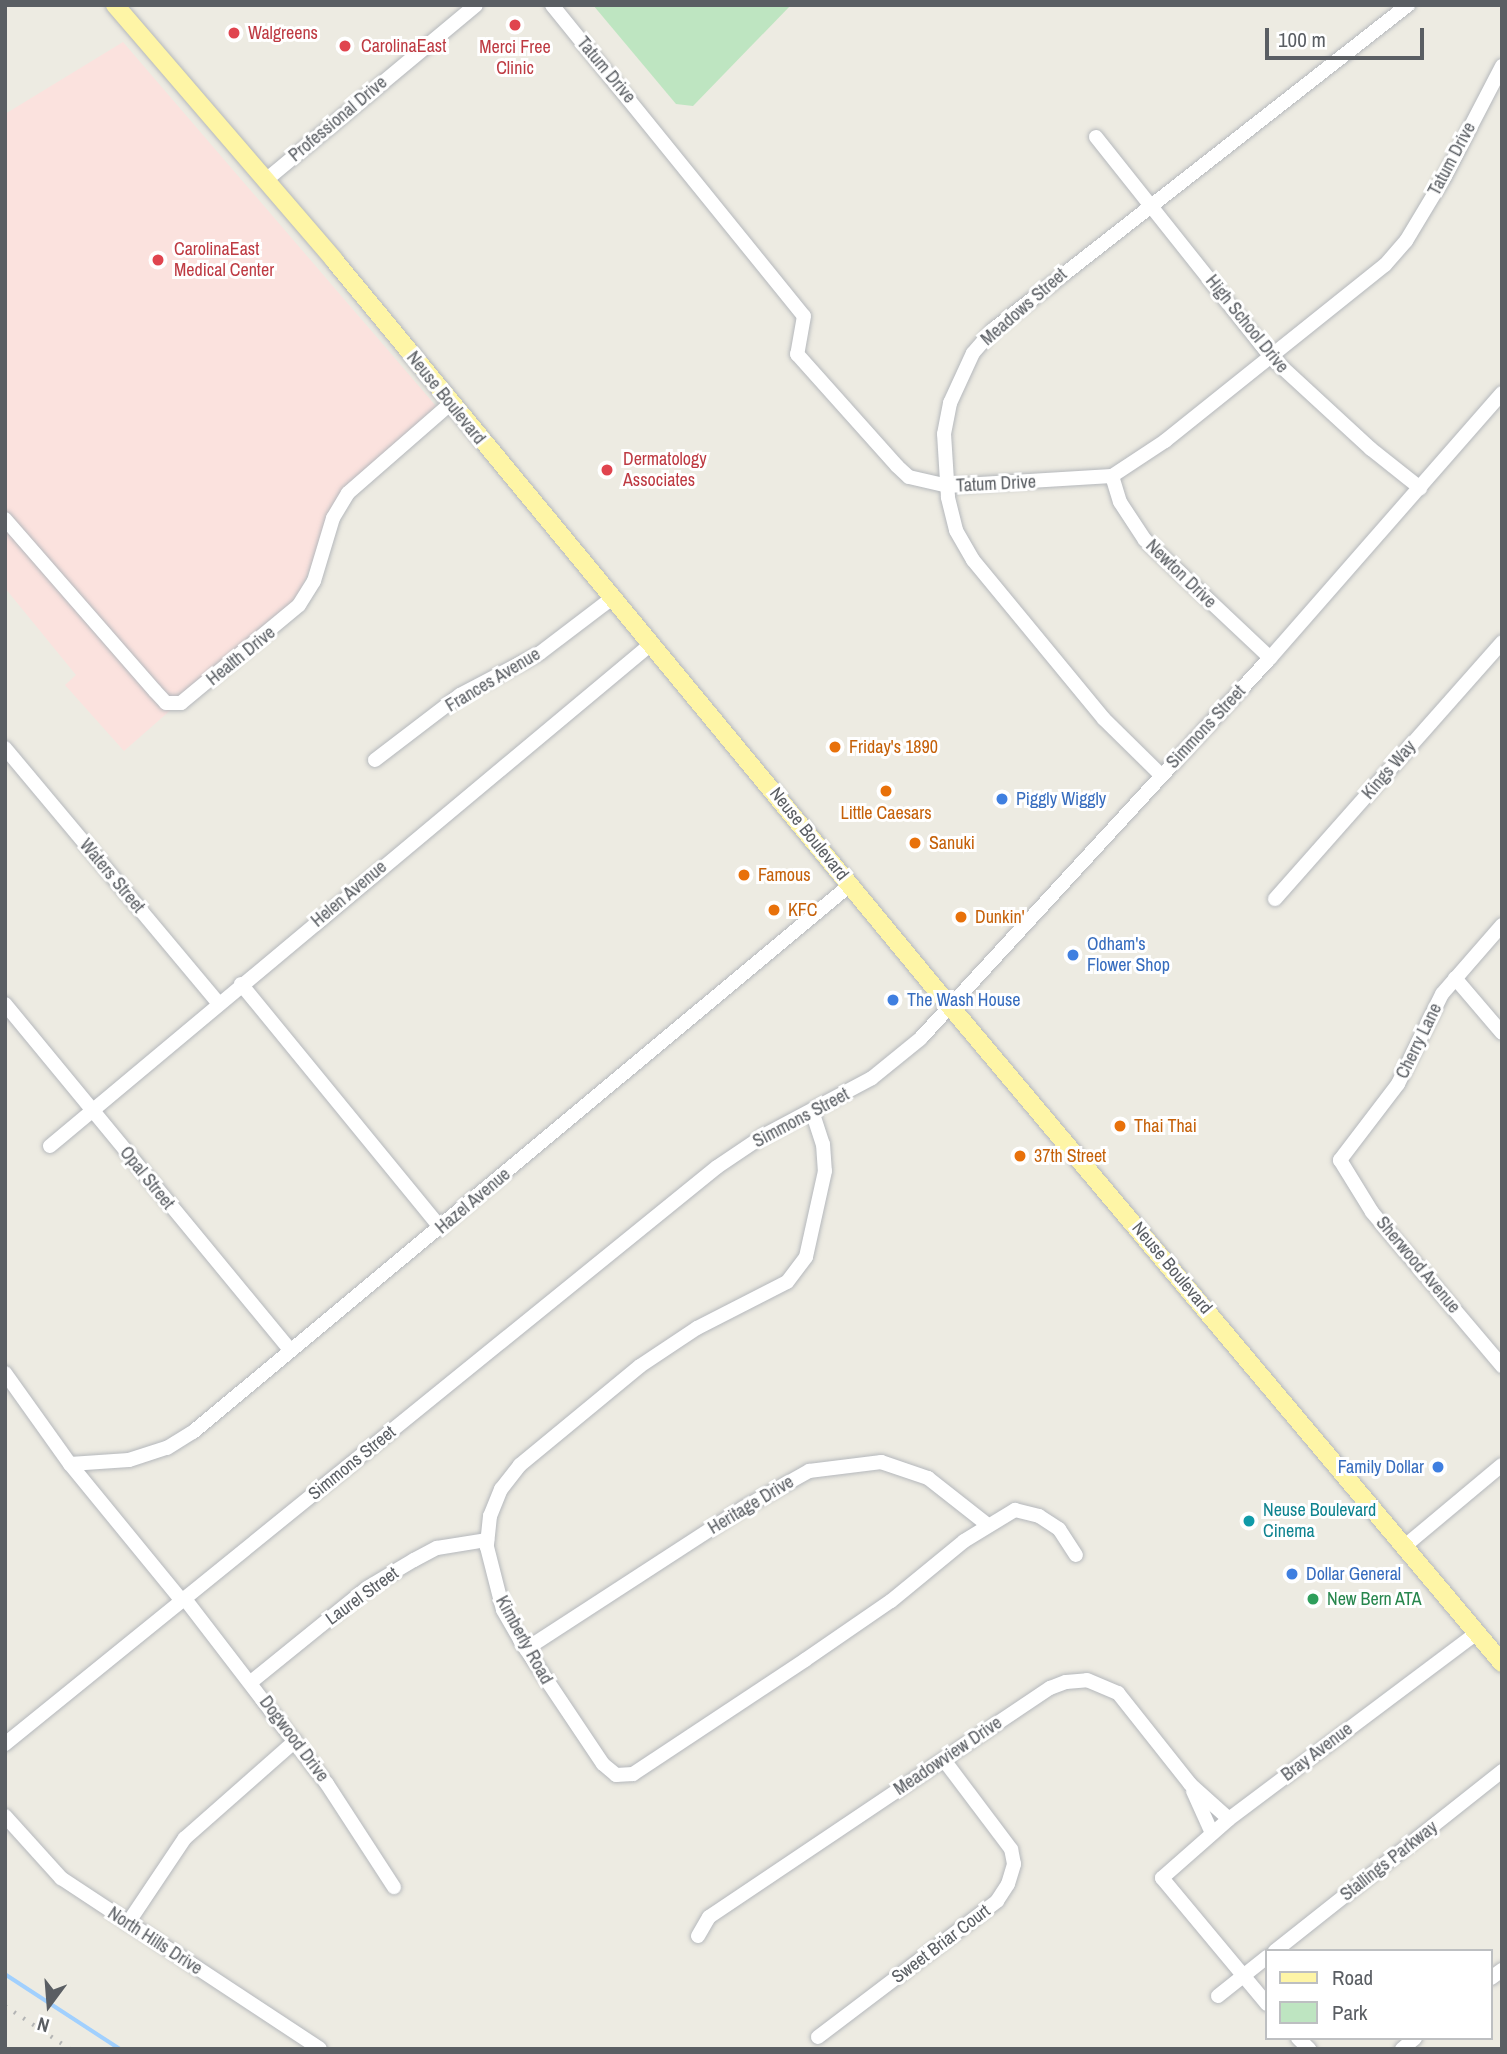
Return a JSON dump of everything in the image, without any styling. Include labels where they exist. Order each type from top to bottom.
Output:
[{"type":"main road","name":"Neuse Boulevard","points":[[124,9],[611,599],[1502,1663]]},
{"type":"street","name":"Professional Drive","points":[[266,180],[476,5]]},
{"type":"street","name":"Tatum Drive","points":[[552,5],[804,316],[797,354],[909,477],[947,486],[1112,476],[1271,357],[1385,265],[1406,241],[1502,66]]},
{"type":"street","name":"Meadows Street","points":[[1161,775],[1104,719],[973,560],[956,530],[947,486],[948,414],[973,353],[1021,306],[1153,208],[1408,5]]},
{"type":"street","name":"High School Drive","points":[[1096,137],[1271,357],[1371,449],[1420,488]]},
{"type":"street","name":"Simmons Street","points":[[5,1744],[717,1167],[890,1065],[952,1008],[1270,658],[1502,393]]},
{"type":"street","name":"Health Drive","points":[[5,519],[166,703],[181,703],[299,605],[314,581],[333,518],[348,493],[450,404]]},
{"type":"street","name":"Newton Drive","points":[[1112,476],[1120,502],[1145,540],[1270,658]]},
{"type":"street","name":"Frances Avenue","points":[[375,760],[460,695],[540,653],[611,599]]},
{"type":"street","name":"Kings Way","points":[[1275,899],[1502,642]]},
{"type":"street","name":"Helen Avenue","points":[[50,1146],[651,644]]},
{"type":"street","name":"Waters Street","points":[[5,748],[219,1004]]},
{"type":"street","name":"Hazel Avenue","points":[[70,1464],[129,1460],[167,1448],[193,1432],[850,885]]},
{"type":"street","name":"Cherry Lane","points":[[1340,1160],[1398,1084],[1429,1018],[1455,978],[1502,925]]},
{"type":"street","points":[[1455,978],[1502,1033]]},
{"type":"street","points":[[241,984],[441,1228]]},
{"type":"street","name":"Opal Street","points":[[5,1004],[290,1350]]},
{"type":"street","name":"Kimberly Road","points":[[812,1111],[823,1144],[825,1171],[806,1257],[787,1282],[667,1346],[520,1465],[501,1489],[490,1516],[487,1540],[492,1578],[503,1610],[603,1764],[616,1775],[633,1774],[891,1601],[988,1525]]},
{"type":"street","name":"Sherwood Avenue","points":[[1340,1160],[1372,1212],[1502,1366]]},
{"type":"street","points":[[5,1373],[70,1464],[183,1600]]},
{"type":"street","name":"Heritage Drive","points":[[526,1649],[743,1508],[809,1471],[881,1462],[928,1478],[988,1525]]},
{"type":"street","points":[[1405,1546],[1502,1465]]},
{"type":"street","points":[[988,1525],[1015,1510],[1039,1517],[1059,1529],[1076,1555]]},
{"type":"street","name":"Laurel Street","points":[[251,1682],[368,1588],[414,1560],[437,1548],[487,1540]]},
{"type":"street","name":"Dogwood Drive","points":[[183,1600],[251,1682],[295,1741],[394,1887]]},
{"type":"street","name":"Bray Avenue","points":[[1244,1976],[1162,1878],[1229,1819],[1477,1633]]},
{"type":"street","name":"Meadowview Drive","points":[[698,1936],[709,1917],[1049,1688],[1087,1680],[1118,1693],[1190,1784],[1229,1819]]},
{"type":"street","points":[[128,1923],[185,1838],[212,1810],[295,1741]]},
{"type":"street","name":"Sweet Briar Court","points":[[818,2037],[997,1902],[1008,1885],[1014,1864],[1011,1849],[944,1760]]},
{"type":"street","name":"Stallings Parkway","points":[[1278,1949],[1502,1771]]},
{"type":"street","name":"Meadowview Drive","points":[[1190,1784],[1212,1833]]},
{"type":"street","name":"North Hills Drive","points":[[5,1816],[50,1870],[320,2049]]},
{"type":"street","points":[[1218,1996],[1266,1958]]},
{"type":"street","points":[[1244,1976],[1266,2003]]},
{"type":"shaded area","name":"CarolinaEast Medical Center","points":[[123,42],[436,406],[342,492],[297,599],[124,751],[65,685],[76,675],[5,588],[5,114]]},
{"type":"green space","points":[[593,5],[791,5],[693,106],[676,104]]},
{"type":"waterway","points":[[5,1974],[120,2049]]},
{"type":"railway","points":[[5,2006],[70,2049]]},
{"type":"place","name":"Merci Free Clinic","points":[[515,25]]},
{"type":"place","name":"Walgreens","points":[[234,33]]},
{"type":"place","name":"CarolinaEast","points":[[345,46]]},
{"type":"place","name":"CarolinaEast Medical Center","points":[[158,260]]},
{"type":"place","name":"Dermatology Associates","points":[[607,470]]},
{"type":"place","name":"Friday's 1890","points":[[835,747]]},
{"type":"place","name":"Little Caesars","points":[[886,791]]},
{"type":"place","name":"Piggly Wiggly","points":[[1002,799]]},
{"type":"place","name":"Sanuki","points":[[915,843]]},
{"type":"place","name":"Famous","points":[[744,875]]},
{"type":"place","name":"KFC","points":[[774,910]]},
{"type":"place","name":"Dunkin'","points":[[961,917]]},
{"type":"place","name":"Odham's Flower Shop","points":[[1073,955]]},
{"type":"place","name":"The Wash House","points":[[893,1000]]},
{"type":"place","name":"Thai Thai","points":[[1120,1126]]},
{"type":"place","name":"37th Street","points":[[1020,1156]]},
{"type":"place","name":"Family Dollar","points":[[1438,1467]]},
{"type":"place","name":"Neuse Boulevard Cinema","points":[[1249,1521]]},
{"type":"place","name":"Dollar General","points":[[1292,1574]]},
{"type":"place","name":"New Bern ATA","points":[[1313,1599]]}]
